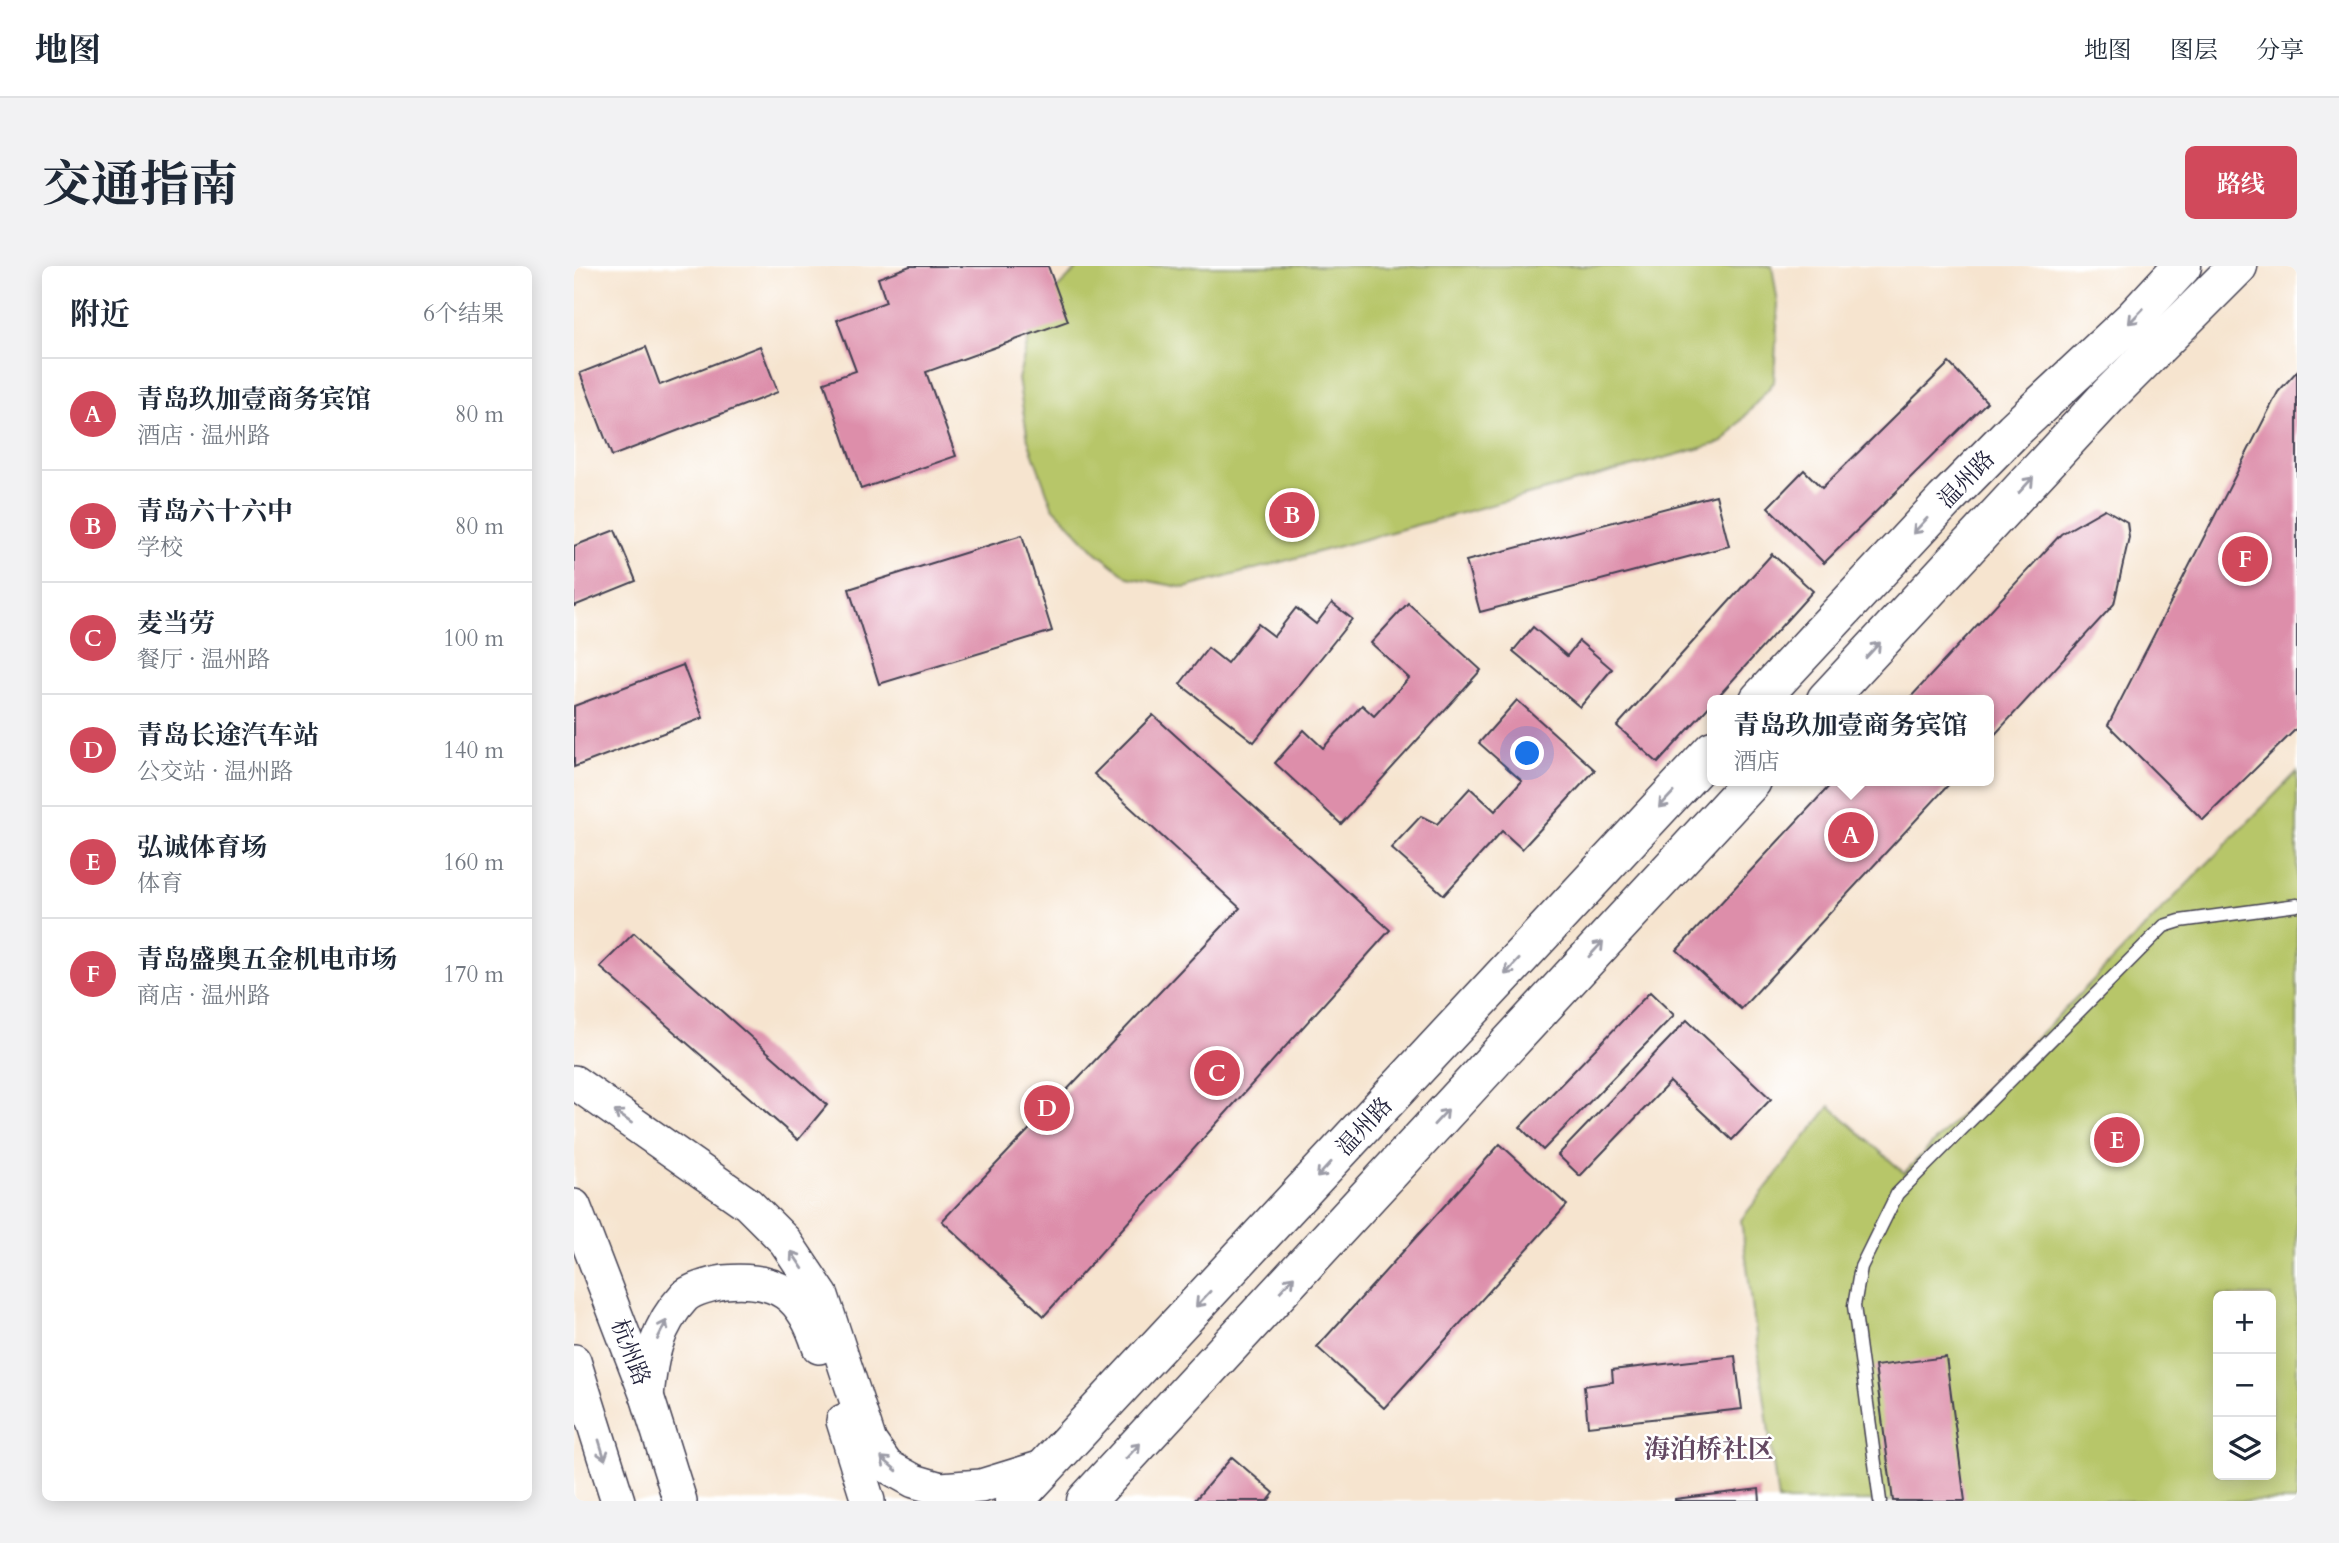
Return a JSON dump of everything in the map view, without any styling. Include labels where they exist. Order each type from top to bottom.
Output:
[{"type":"main road","name":"温州路","points":[[1764,695],[1945,500],[2014,430],[2134,318],[2182,266]]},
{"type":"main road","name":"温州路","points":[[1831,695],[2110,394],[2238,266]]},
{"type":"main road","name":"温州路","points":[[1014,1501],[1707,756]]},
{"type":"main road","points":[[1086,1501],[1747,786]]},
{"type":"main road","points":[[574,1082],[748,1205],[785,1241],[822,1296],[870,1442],[887,1466],[914,1481],[941,1489],[981,1486],[1046,1466]]},
{"type":"main road","name":"杭州路","points":[[574,1206],[647,1396],[680,1501]]},
{"type":"main road","points":[[647,1396],[650,1360],[661,1328],[686,1294],[717,1283],[749,1280],[779,1287],[801,1306],[816,1335],[868,1501]]},
{"type":"main road","points":[[574,1361],[618,1501]]},
{"type":"lane","points":[[1880,1501],[1854,1306],[1861,1267],[1897,1194],[2164,926],[2180,921],[2297,905]]},
{"type":"green space","points":[[1080,266],[1772,266],[1778,304],[1774,382],[1723,442],[1185,588],[1128,577],[1096,552],[1052,506],[1028,440],[1018,379],[1037,308]]},
{"type":"green space","points":[[2297,772],[2297,1501],[1778,1501],[1741,1220],[1830,1106],[1904,1173]]},
{"type":"building","points":[[910,266],[1048,266],[1068,321],[926,372],[956,456],[861,489],[824,382],[856,371],[837,320],[886,302],[878,278]]},
{"type":"building","points":[[760,346],[778,392],[612,456],[580,373],[646,347],[660,385]]},
{"type":"building","points":[[1949,363],[1987,402],[1824,563],[1768,507],[1804,470],[1822,488]]},
{"type":"building","points":[[2297,371],[2297,728],[2203,820],[2108,725],[2278,392]]},
{"type":"building","points":[[1716,495],[1729,546],[1480,612],[1466,561]]},
{"type":"building","points":[[2105,509],[2127,522],[2129,537],[2114,604],[1994,736],[1994,695],[1913,695],[2061,534]]},
{"type":"building","points":[[615,530],[636,581],[574,606],[574,546]]},
{"type":"building","points":[[1022,535],[1052,631],[879,684],[849,589]]},
{"type":"building","points":[[1772,554],[1813,591],[1719,695],[1707,695],[1707,709],[1658,763],[1617,726]]},
{"type":"building","points":[[1332,603],[1352,619],[1254,742],[1180,684],[1208,648],[1227,663],[1258,624],[1274,636],[1296,608],[1316,624]]},
{"type":"building","points":[[1408,603],[1481,670],[1341,824],[1275,763],[1304,730],[1323,748],[1362,705],[1374,716],[1409,678],[1371,643]]},
{"type":"building","points":[[1533,627],[1567,656],[1579,641],[1612,669],[1580,707],[1513,651]]},
{"type":"building","points":[[683,665],[703,718],[574,767],[574,706]]},
{"type":"building","points":[[1517,700],[1595,770],[1522,849],[1502,831],[1444,895],[1391,848],[1421,816],[1437,824],[1470,788],[1495,811],[1522,781],[1479,743]]},
{"type":"building","points":[[1153,715],[1390,930],[1044,1316],[942,1221],[1240,908],[1094,774]]},
{"type":"building","points":[[1829,786],[1947,786],[1741,1009],[1677,950]]},
{"type":"building","points":[[634,933],[827,1105],[798,1140],[600,967]]},
{"type":"building","points":[[1650,992],[1674,1015],[1543,1150],[1520,1127]]},
{"type":"building","points":[[1687,1020],[1771,1099],[1732,1140],[1670,1082],[1580,1176],[1558,1155]]},
{"type":"building","points":[[1500,1144],[1567,1205],[1384,1408],[1317,1347]]},
{"type":"building","points":[[1735,1356],[1742,1409],[1588,1426],[1584,1386],[1613,1382],[1612,1370]]},
{"type":"building","points":[[1946,1357],[1965,1501],[1893,1501],[1875,1366]]},
{"type":"building","points":[[1232,1457],[1274,1493],[1268,1501],[1194,1501]]},
{"type":"building","points":[[1759,1489],[1760,1501],[1675,1501],[1675,1499]]},
{"type":"place","name":"青岛六十六中","points":[[1292,515]]},
{"type":"place","name":"青岛盛奥五金机电市场","points":[[2245,559]]},
{"type":"place","name":"青岛玖加壹商务宾馆","points":[[1851,835]]},
{"type":"place","name":"麦当劳","points":[[1217,1073]]},
{"type":"place","name":"青岛长途汽车站","points":[[1047,1108]]},
{"type":"place","name":"弘诚体育场","points":[[2117,1140]]},
{"type":"district","name":"海泊桥社区","points":[[1709,1449]]}]
